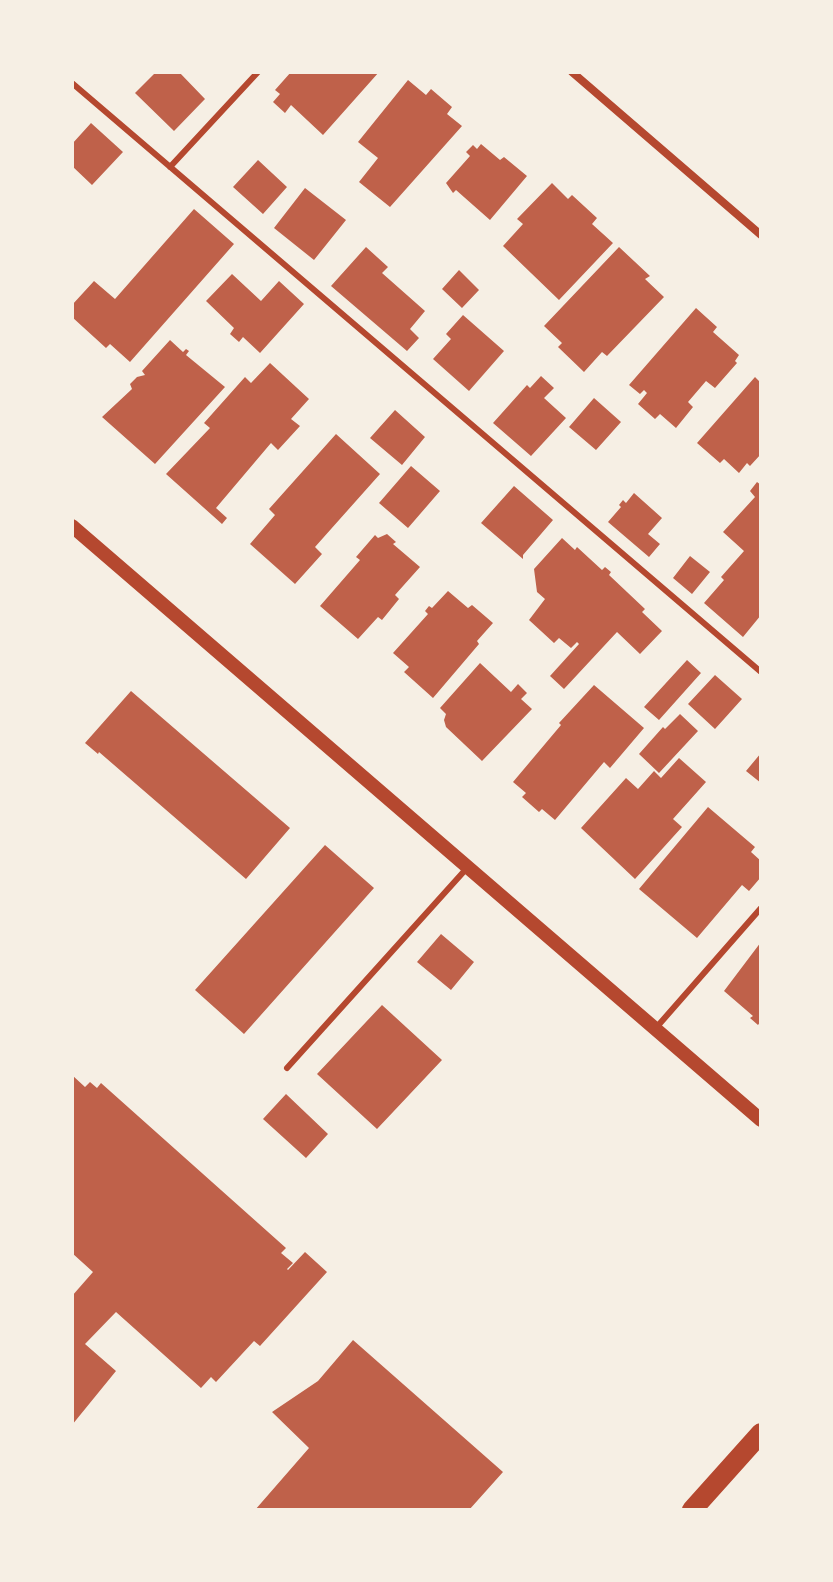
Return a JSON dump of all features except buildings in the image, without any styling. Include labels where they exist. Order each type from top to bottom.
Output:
[{"type":"main road","points":[[692,1510],[761,1433]]},
{"type":"street","points":[[572,72],[761,235]]},
{"type":"street","points":[[72,526],[761,1120]]},
{"type":"lane","points":[[170,167],[258,72]]},
{"type":"lane","points":[[72,83],[761,672]]},
{"type":"lane","points":[[287,1068],[467,868]]},
{"type":"lane","points":[[655,1030],[761,908]]}]
